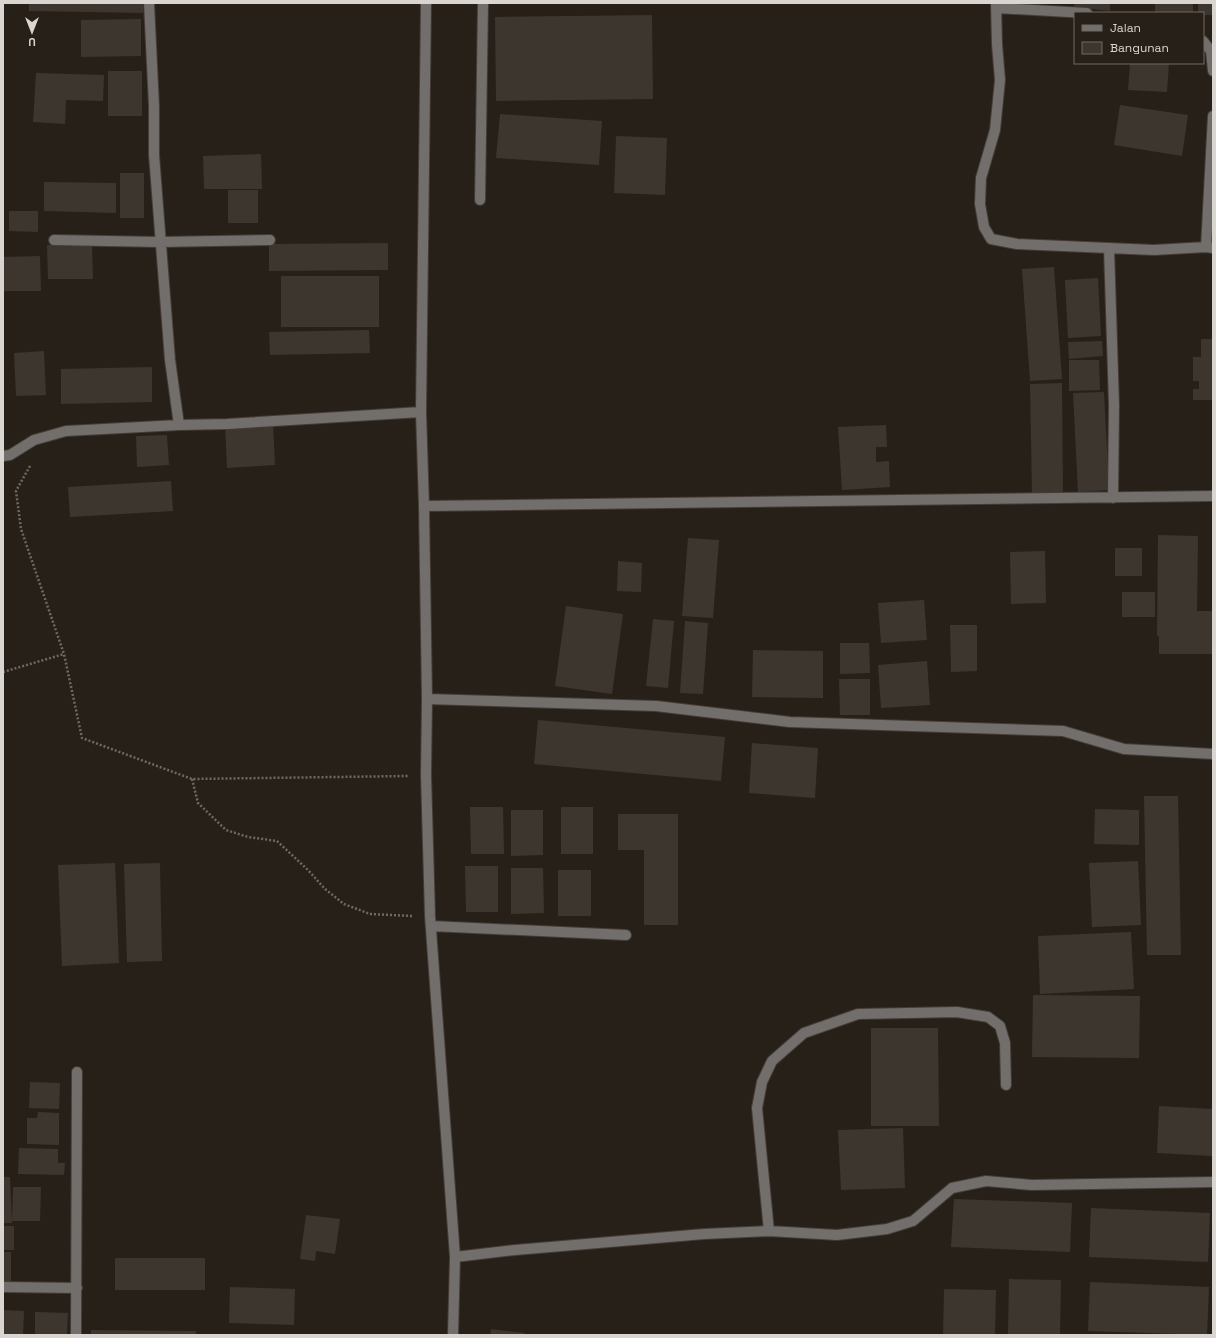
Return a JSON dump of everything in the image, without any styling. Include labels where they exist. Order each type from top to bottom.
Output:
[{"type":"street","points":[[149,3],[154,106],[154,155],[160,242],[170,360],[179,425]]},
{"type":"street","points":[[426,3],[421,412],[427,699],[426,775],[431,921],[455,1258],[453,1335]]},
{"type":"street","points":[[480,200],[483,3]]},
{"type":"street","points":[[1075,12],[996,5],[1000,80],[995,130],[981,178],[980,204],[984,227],[991,239],[1017,244],[1154,250],[1210,247],[1213,116]]},
{"type":"street","points":[[1204,42],[1212,51],[1213,71]]},
{"type":"street","points":[[54,240],[160,242],[270,240]]},
{"type":"street","points":[[1109,248],[1114,405],[1113,498]]},
{"type":"street","points":[[3,456],[10,455],[34,440],[66,431],[421,412]]},
{"type":"street","points":[[424,506],[1213,496]]},
{"type":"street","points":[[427,699],[656,706],[790,722],[1063,730],[1124,749],[1213,754]]},
{"type":"street","points":[[431,921],[626,935]]},
{"type":"street","points":[[769,1231],[757,1108],[762,1082],[772,1061],[804,1033],[858,1014],[957,1012],[988,1017],[1000,1026],[1005,1043],[1006,1085]]},
{"type":"street","points":[[76,1335],[77,1072]]},
{"type":"street","points":[[455,1258],[515,1250],[704,1234],[769,1231],[837,1235],[887,1229],[913,1221],[952,1188],[986,1181],[1032,1185],[1213,1182]]},
{"type":"street","points":[[3,1287],[77,1288]]},
{"type":"path","points":[[34,440],[33,459],[16,491],[21,529],[64,654],[82,738],[192,779],[426,775]]},
{"type":"path","points":[[3,672],[64,654]]},
{"type":"path","points":[[192,779],[198,803],[226,830],[248,837],[277,841],[308,870],[325,889],[344,904],[370,914],[431,921]]},
{"type":"building","points":[[29,3],[143,3],[143,13],[29,11]]},
{"type":"building","points":[[1074,3],[1110,3],[1110,11],[1074,7]]},
{"type":"building","points":[[1155,3],[1193,3],[1193,12],[1155,12]]},
{"type":"building","points":[[1198,3],[1213,3],[1213,15],[1204,15],[1204,12],[1198,12]]},
{"type":"building","points":[[652,15],[653,99],[496,101],[495,17]]},
{"type":"building","points":[[141,19],[141,56],[81,57],[81,20]]},
{"type":"building","points":[[1130,64],[1169,64],[1167,92],[1128,90]]},
{"type":"building","points":[[108,71],[142,71],[142,116],[108,116]]},
{"type":"building","points":[[36,73],[104,75],[103,101],[66,100],[65,124],[33,122]]},
{"type":"building","points":[[1120,105],[1188,115],[1182,156],[1114,145]]},
{"type":"building","points":[[500,114],[602,121],[599,165],[496,158]]},
{"type":"building","points":[[616,136],[667,138],[665,195],[614,193]]},
{"type":"building","points":[[261,154],[262,189],[204,189],[203,156]]},
{"type":"building","points":[[120,173],[144,173],[144,218],[120,218]]},
{"type":"building","points":[[44,182],[116,183],[116,213],[44,211]]},
{"type":"building","points":[[228,190],[258,190],[258,223],[228,223]]},
{"type":"building","points":[[9,211],[38,211],[38,232],[9,231]]},
{"type":"building","points":[[388,243],[388,270],[269,271],[269,244]]},
{"type":"building","points":[[92,244],[93,279],[48,279],[47,245]]},
{"type":"building","points":[[40,256],[41,291],[3,291],[3,257]]},
{"type":"building","points":[[1054,267],[1062,379],[1030,381],[1022,269]]},
{"type":"building","points":[[281,276],[379,276],[379,327],[281,327]]},
{"type":"building","points":[[1098,278],[1101,336],[1068,338],[1065,280]]},
{"type":"building","points":[[369,330],[370,353],[270,355],[269,332]]},
{"type":"building","points":[[1201,339],[1213,339],[1213,400],[1193,400],[1193,389],[1199,389],[1199,381],[1193,381],[1193,357],[1201,357]]},
{"type":"building","points":[[1102,341],[1103,356],[1069,359],[1068,342]]},
{"type":"building","points":[[44,351],[46,395],[16,396],[14,353]]},
{"type":"building","points":[[1069,360],[1099,360],[1100,390],[1069,391]]},
{"type":"building","points":[[152,367],[152,402],[61,404],[61,369]]},
{"type":"building","points":[[1062,383],[1063,494],[1032,494],[1030,384]]},
{"type":"building","points":[[1104,392],[1109,490],[1078,492],[1073,393]]},
{"type":"building","points":[[273,423],[275,465],[227,468],[225,426]]},
{"type":"building","points":[[886,425],[887,447],[876,447],[876,462],[889,461],[890,487],[842,490],[838,427]]},
{"type":"building","points":[[167,435],[169,465],[137,467],[136,436]]},
{"type":"building","points":[[171,481],[173,511],[70,517],[68,487]]},
{"type":"building","points":[[1158,535],[1198,536],[1197,611],[1213,611],[1213,654],[1159,654],[1159,636],[1157,636]]},
{"type":"building","points":[[688,538],[719,540],[713,618],[682,616]]},
{"type":"building","points":[[1115,548],[1142,548],[1142,576],[1115,576]]},
{"type":"building","points":[[1045,551],[1046,603],[1011,604],[1010,552]]},
{"type":"building","points":[[618,561],[642,563],[641,592],[617,591]]},
{"type":"building","points":[[1122,592],[1155,592],[1155,617],[1122,617]]},
{"type":"building","points":[[924,600],[927,640],[881,643],[878,603]]},
{"type":"building","points":[[566,606],[623,614],[612,694],[555,686]]},
{"type":"building","points":[[653,619],[674,621],[668,688],[646,686]]},
{"type":"building","points":[[685,621],[708,623],[703,694],[680,693]]},
{"type":"building","points":[[950,625],[977,625],[977,671],[951,672]]},
{"type":"building","points":[[840,643],[869,643],[870,673],[840,674]]},
{"type":"building","points":[[753,650],[823,651],[823,698],[752,697]]},
{"type":"building","points":[[927,661],[930,705],[881,708],[878,665]]},
{"type":"building","points":[[839,679],[870,679],[870,715],[840,715]]},
{"type":"building","points":[[538,720],[725,737],[721,781],[534,764]]},
{"type":"building","points":[[752,743],[818,748],[815,798],[749,793]]},
{"type":"building","points":[[1144,796],[1178,796],[1181,955],[1147,955]]},
{"type":"building","points":[[470,807],[503,807],[504,854],[471,854]]},
{"type":"building","points":[[561,807],[593,807],[593,854],[561,854]]},
{"type":"building","points":[[1095,809],[1139,810],[1139,845],[1094,844]]},
{"type":"building","points":[[511,810],[543,810],[543,855],[511,856]]},
{"type":"building","points":[[618,814],[678,814],[678,925],[644,925],[644,850],[618,850]]},
{"type":"building","points":[[1138,861],[1141,925],[1092,927],[1089,863]]},
{"type":"building","points":[[115,863],[119,963],[62,966],[58,865]]},
{"type":"building","points":[[160,863],[162,961],[127,962],[124,864]]},
{"type":"building","points":[[465,866],[498,866],[498,912],[466,912]]},
{"type":"building","points":[[511,868],[543,868],[544,913],[511,914]]},
{"type":"building","points":[[558,870],[591,870],[591,916],[558,916]]},
{"type":"building","points":[[1131,932],[1134,989],[1040,994],[1038,936]]},
{"type":"building","points":[[1033,995],[1140,996],[1139,1058],[1032,1057]]},
{"type":"building","points":[[871,1028],[938,1028],[939,1126],[871,1126]]},
{"type":"building","points":[[30,1082],[60,1083],[59,1109],[29,1108]]},
{"type":"building","points":[[1159,1106],[1213,1109],[1213,1156],[1157,1153]]},
{"type":"building","points":[[38,1112],[59,1113],[59,1145],[27,1144],[27,1118],[37,1118]]},
{"type":"building","points":[[903,1128],[905,1188],[841,1190],[838,1130]]},
{"type":"building","points":[[19,1148],[58,1149],[58,1163],[65,1163],[64,1175],[18,1174]]},
{"type":"building","points":[[3,1177],[10,1177],[12,1223],[3,1223]]},
{"type":"building","points":[[13,1187],[41,1187],[40,1221],[12,1221]]},
{"type":"building","points":[[954,1199],[1072,1203],[1070,1252],[951,1247]]},
{"type":"building","points":[[1091,1208],[1210,1213],[1208,1262],[1089,1257]]},
{"type":"building","points":[[306,1215],[340,1219],[335,1254],[316,1251],[315,1261],[300,1259]]},
{"type":"building","points":[[3,1226],[14,1226],[14,1250],[3,1250]]},
{"type":"building","points":[[3,1252],[11,1252],[11,1283],[3,1283]]},
{"type":"building","points":[[115,1258],[205,1258],[205,1290],[115,1290]]},
{"type":"building","points":[[1009,1279],[1061,1280],[1060,1335],[1008,1335]]},
{"type":"building","points":[[1090,1282],[1209,1287],[1207,1335],[1088,1331]]},
{"type":"building","points":[[230,1287],[295,1289],[294,1325],[229,1323]]},
{"type":"building","points":[[944,1289],[996,1290],[995,1335],[943,1335]]},
{"type":"building","points":[[3,1310],[24,1311],[23,1335],[3,1335]]},
{"type":"building","points":[[35,1312],[68,1313],[67,1335],[35,1335]]},
{"type":"building","points":[[491,1329],[524,1333],[524,1335],[490,1335]]},
{"type":"building","points":[[91,1330],[196,1331],[196,1335],[91,1335]]}]
